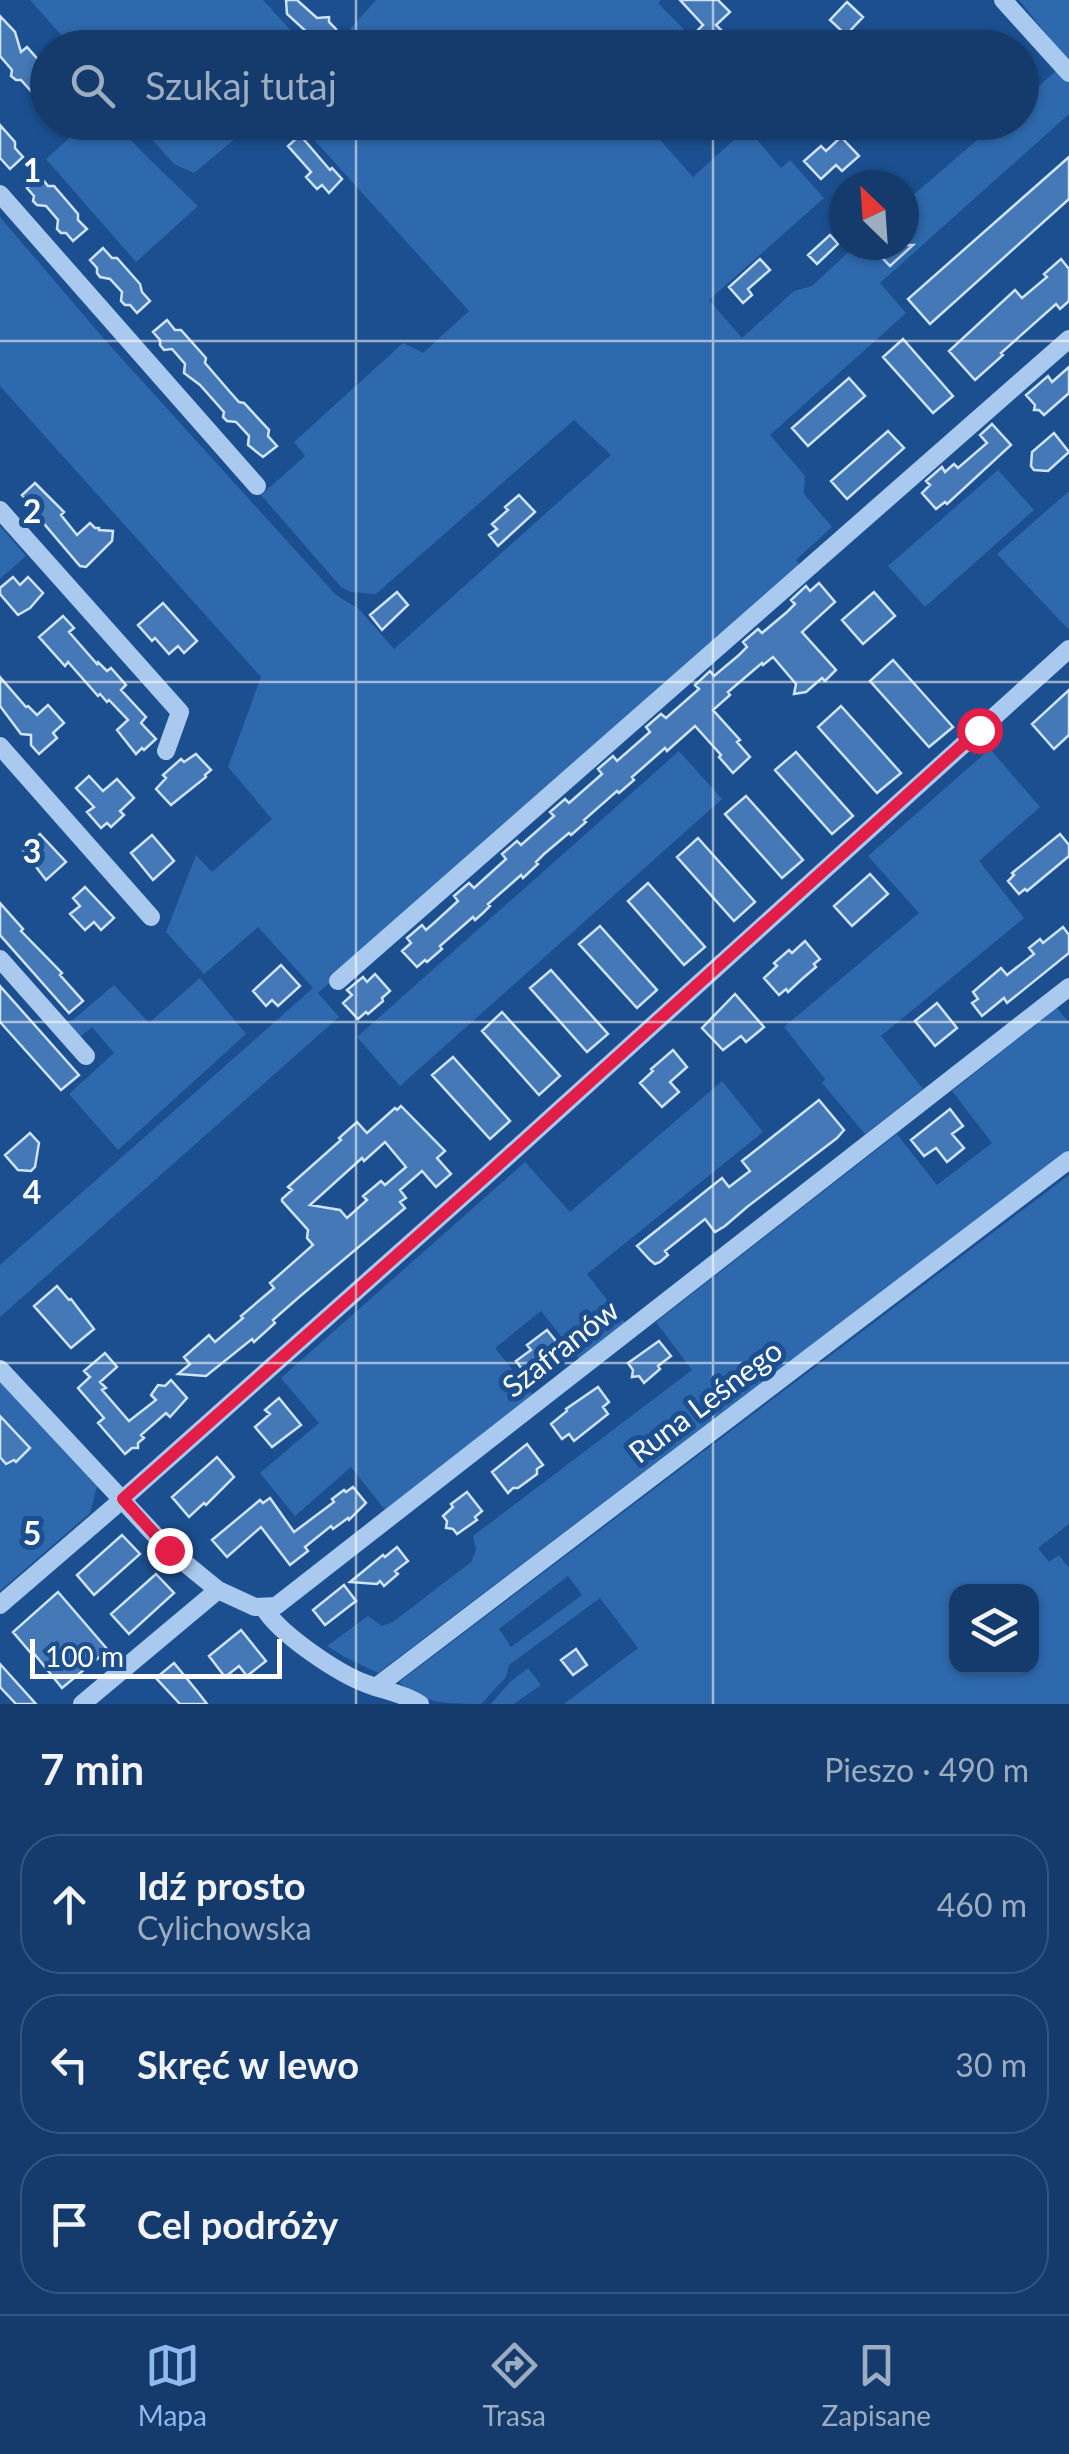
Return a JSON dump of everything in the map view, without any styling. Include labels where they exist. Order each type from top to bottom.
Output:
[{"type":"street","points":[[1004,0],[1031,30]]},
{"type":"street","points":[[1039,39],[1069,73]]},
{"type":"street","points":[[0,194],[258,486]]},
{"type":"street","points":[[338,981],[1069,339]]},
{"type":"street","points":[[0,510],[180,712],[166,752]]},
{"type":"street","points":[[0,1605],[487,1175],[1069,649]]},
{"type":"street","points":[[0,746],[151,917]]},
{"type":"street","points":[[0,958],[86,1056]]},
{"type":"street","name":"Szafranów","points":[[264,1608],[276,1606],[1069,987]]},
{"type":"street","name":"Runa Leśnego","points":[[376,1687],[1069,1160]]},
{"type":"street","points":[[0,1368],[169,1550],[218,1590],[240,1602],[264,1608],[274,1622],[342,1672],[420,1704]]},
{"type":"street","points":[[82,1704],[218,1590]]},
{"type":"shaded area","points":[[30,0],[263,0],[290,30],[57,30]]},
{"type":"shaded area","points":[[376,0],[661,0],[658,3],[684,30],[349,30]]},
{"type":"shaded area","points":[[1019,0],[1069,0],[1069,62]]},
{"type":"shaded area","points":[[1058,69],[1069,82],[1069,114],[919,248],[919,190],[977,140],[1039,140],[1039,86]]},
{"type":"shaded area","points":[[67,140],[131,140],[198,206],[136,262],[46,159]]},
{"type":"shaded area","points":[[152,140],[234,140],[194,173],[174,164]]},
{"type":"shaded area","points":[[314,140],[660,140],[693,177],[734,140],[757,140],[781,168],[790,160],[824,198],[709,300],[742,338],[794,291],[812,286],[840,260],[906,260],[880,283],[906,313],[770,435],[805,476],[804,494],[832,527],[796,560],[802,567],[318,993],[339,1017],[0,1317],[0,1265],[313,988],[258,927],[204,974],[166,932],[196,855],[212,872],[272,819],[228,767],[261,677],[0,386],[0,217],[105,340],[336,595],[359,609],[394,649],[611,455],[574,420],[376,594],[341,587],[261,495],[305,456],[294,442],[403,343],[423,353],[469,311]]},
{"type":"shaded area","points":[[998,470],[1034,510],[925,607],[888,566]]},
{"type":"shaded area","points":[[1069,491],[1069,630],[997,554]]},
{"type":"shaded area","points":[[0,526],[26,556],[0,579]]},
{"type":"shaded area","points":[[990,749],[1040,807],[979,861],[1024,918],[881,1036],[923,1089],[865,1134],[822,1083],[825,1079],[784,1027],[919,913],[868,856]]},
{"type":"shaded area","points":[[679,751],[722,799],[400,1086],[357,1037]]},
{"type":"shaded area","points":[[200,978],[246,1034],[118,1150],[69,1094],[114,1053],[92,1027],[80,1037],[68,1024],[114,985],[149,1023]]},
{"type":"shaded area","points":[[1057,1008],[1069,1023],[1069,1150],[378,1673],[327,1646],[368,1616],[382,1626],[393,1622],[471,1562],[476,1550],[473,1536],[692,1370],[656,1322],[897,1134],[937,1185],[992,1143],[952,1091]]},
{"type":"shaded area","points":[[722,1081],[763,1132],[587,1274],[625,1323],[579,1359],[541,1311],[495,1348],[533,1395],[386,1511],[351,1467],[295,1516],[260,1473],[319,1423],[281,1378],[525,1162],[570,1212]]},
{"type":"shaded area","points":[[1069,1175],[1069,1524],[1038,1548],[1049,1562],[1059,1555],[1069,1568],[1069,1704],[564,1704],[638,1648],[600,1598],[509,1665],[506,1677],[481,1704],[426,1699],[399,1682]],"holes":[[[568,1576],[582,1595],[511,1647],[499,1629]]]},
{"type":"shaded area","points":[[0,1380],[97,1486],[90,1513],[0,1591]]},
{"type":"shaded area","points":[[528,1668],[541,1685],[514,1704],[491,1704],[510,1682]]},
{"type":"building","points":[[286,0],[297,0],[317,18],[329,17],[336,29],[304,30],[287,14]]},
{"type":"building","points":[[680,0],[718,0],[730,12],[716,25],[721,30],[698,30],[703,25]]},
{"type":"building","points":[[847,2],[863,17],[851,30],[841,30],[830,20]]},
{"type":"building","points":[[0,16],[15,32],[21,52],[27,47],[30,50],[30,90],[11,76],[12,70],[0,56]]},
{"type":"building","points":[[0,125],[23,157],[10,169],[0,158]]},
{"type":"building","points":[[295,140],[304,140],[342,179],[329,193],[322,185],[317,189],[306,177],[311,172],[288,146]]},
{"type":"building","points":[[838,140],[844,140],[859,156],[843,170],[836,165],[821,179],[804,161],[821,146],[826,151]]},
{"type":"building","points":[[1069,157],[1069,199],[930,324],[908,299]]},
{"type":"building","points":[[40,176],[48,186],[54,186],[87,229],[73,241],[57,229],[58,220],[46,206],[33,201],[34,196],[27,188]]},
{"type":"building","points":[[829,236],[829,253],[817,264],[808,255]]},
{"type":"building","points":[[103,248],[117,258],[150,301],[137,313],[121,301],[122,292],[110,279],[100,277],[90,260]]},
{"type":"building","points":[[760,259],[770,270],[748,289],[752,295],[743,303],[729,287]]},
{"type":"building","points":[[1061,259],[1069,269],[1069,301],[1060,309],[1056,304],[975,380],[949,351],[1015,290],[1022,298]]},
{"type":"building","points":[[167,320],[175,330],[181,330],[230,392],[269,430],[268,436],[277,446],[263,457],[248,445],[249,436],[236,422],[227,421],[200,385],[184,373],[185,364],[172,349],[164,350],[160,345],[153,332]]},
{"type":"building","points":[[903,339],[953,396],[933,413],[883,357]]},
{"type":"building","points":[[1069,367],[1069,393],[1044,415],[1034,410],[1035,405],[1026,395],[1048,376],[1052,382]]},
{"type":"building","points":[[849,378],[865,396],[808,446],[792,428]]},
{"type":"building","points":[[992,424],[1011,445],[947,504],[936,509],[922,493],[930,485],[926,481],[942,467],[945,472],[954,464],[958,468],[987,443],[980,435]]},
{"type":"building","points":[[888,431],[904,448],[847,499],[831,481]]},
{"type":"building","points":[[1054,433],[1069,452],[1048,471],[1034,470],[1032,452]]},
{"type":"building","points":[[35,483],[64,512],[61,515],[77,535],[90,523],[99,530],[113,531],[112,541],[86,567],[80,566],[28,505],[22,495]]},
{"type":"building","points":[[519,495],[535,512],[498,546],[489,535],[497,529],[492,524]]},
{"type":"building","points":[[13,577],[20,585],[28,577],[43,593],[18,615],[0,594],[0,588]]},
{"type":"building","points":[[819,583],[835,602],[802,632],[836,670],[806,692],[794,694],[796,684],[773,657],[728,692],[730,695],[713,710],[750,757],[733,773],[695,726],[544,854],[523,878],[521,875],[427,962],[417,967],[402,951],[411,943],[407,938],[422,925],[426,930],[458,901],[454,896],[469,883],[474,888],[506,859],[502,854],[517,841],[521,845],[554,816],[550,812],[565,799],[569,803],[602,774],[598,769],[613,756],[617,761],[650,732],[646,727],[661,714],[666,718],[699,689],[695,685],[710,671],[714,676],[739,655],[747,647],[743,642],[758,629],[762,633],[787,612],[795,604],[791,600],[806,586],[810,591]]},
{"type":"building","points":[[397,592],[408,605],[382,630],[370,615]]},
{"type":"building","points":[[874,592],[895,616],[863,644],[842,620]]},
{"type":"building","points":[[163,603],[197,641],[184,653],[178,646],[169,654],[138,625]]},
{"type":"building","points":[[63,616],[74,628],[69,632],[97,664],[107,671],[111,668],[126,685],[121,690],[146,717],[141,723],[156,739],[144,750],[136,754],[117,730],[128,720],[109,700],[98,696],[68,662],[65,666],[39,637]]},
{"type":"building","points":[[893,660],[953,727],[929,747],[870,681]]},
{"type":"building","points":[[0,677],[37,715],[48,705],[64,723],[53,733],[57,738],[39,754],[31,745],[31,735],[21,734],[0,706]]},
{"type":"building","points":[[1069,690],[1069,735],[1054,749],[1032,724]]},
{"type":"building","points":[[841,706],[901,773],[877,793],[818,727]]},
{"type":"building","points":[[796,752],[853,816],[832,834],[775,770]]},
{"type":"building","points":[[196,754],[211,770],[171,805],[156,789],[166,778],[163,775],[181,759],[184,762]]},
{"type":"building","points":[[89,776],[103,791],[117,779],[134,798],[111,827],[107,823],[101,828],[87,812],[94,807],[76,788]]},
{"type":"building","points":[[746,796],[803,860],[782,878],[725,814]]},
{"type":"building","points":[[40,834],[66,862],[46,880],[23,850]]},
{"type":"building","points":[[1060,834],[1069,845],[1069,856],[1019,894],[1008,881],[1012,873]]},
{"type":"building","points":[[152,835],[174,861],[153,880],[131,853]]},
{"type":"building","points":[[698,838],[755,902],[734,921],[677,857]]},
{"type":"building","points":[[870,874],[888,894],[852,926],[834,906]]},
{"type":"building","points":[[648,883],[705,947],[684,965],[628,901]]},
{"type":"building","points":[[85,887],[114,918],[101,930],[94,922],[85,930],[70,914],[80,906],[73,898]]},
{"type":"building","points":[[0,903],[83,1001],[69,1013],[0,935]]},
{"type":"building","points":[[600,926],[657,990],[637,1008],[579,944]]},
{"type":"building","points":[[1063,927],[1069,935],[1069,953],[1007,1003],[1004,998],[982,1016],[972,1003],[978,999],[973,992],[1001,968],[1007,975],[1034,954],[1029,948],[1040,939],[1043,943]]},
{"type":"building","points":[[805,941],[820,959],[788,992],[786,989],[779,995],[764,978],[777,966],[774,963]]},
{"type":"building","points":[[281,965],[300,986],[278,1006],[272,1000],[266,1006],[253,991]]},
{"type":"building","points":[[551,970],[608,1034],[587,1052],[530,988]]},
{"type":"building","points":[[375,974],[390,991],[358,1019],[343,1003],[352,995],[347,990],[363,977],[367,982]]},
{"type":"building","points":[[0,986],[79,1075],[61,1090],[0,1022]]},
{"type":"building","points":[[735,994],[764,1027],[746,1042],[741,1036],[723,1050],[702,1028]]},
{"type":"building","points":[[937,1003],[957,1028],[935,1046],[915,1021]]},
{"type":"building","points":[[502,1012],[560,1076],[539,1095],[482,1031]]},
{"type":"building","points":[[673,1050],[687,1067],[670,1082],[679,1092],[662,1107],[640,1083]]},
{"type":"building","points":[[453,1057],[510,1121],[490,1139],[432,1075]]},
{"type":"building","points":[[819,1100],[844,1130],[837,1138],[725,1226],[715,1232],[705,1219],[665,1251],[668,1255],[660,1262],[655,1264],[637,1246],[722,1178],[729,1187],[750,1171],[742,1161]]},
{"type":"building","points":[[401,1106],[445,1151],[437,1158],[451,1174],[436,1187],[422,1171],[400,1190],[406,1198],[400,1202],[405,1208],[273,1320],[275,1323],[254,1342],[252,1339],[206,1376],[178,1374],[190,1364],[184,1357],[209,1335],[215,1342],[243,1318],[274,1288],[270,1283],[313,1245],[307,1238],[308,1230],[282,1201],[292,1190],[288,1187],[357,1122],[367,1133]],"holes":[[[385,1142],[406,1167],[385,1185],[381,1181],[363,1196],[367,1200],[347,1218],[340,1210],[310,1205]]]},
{"type":"building","points":[[950,1109],[963,1126],[952,1134],[964,1148],[947,1162],[936,1148],[924,1156],[911,1140]]},
{"type":"building","points":[[30,1133],[39,1143],[35,1167],[31,1171],[18,1170],[5,1155]]},
{"type":"building","points":[[57,1286],[94,1329],[71,1348],[34,1306]]},
{"type":"building","points":[[547,1330],[564,1351],[530,1380],[516,1361],[531,1350],[527,1345]]},
{"type":"building","points":[[659,1341],[671,1356],[644,1383],[639,1376],[632,1377],[628,1363]]},
{"type":"building","points":[[105,1353],[117,1367],[100,1382],[106,1388],[102,1390],[129,1421],[156,1400],[151,1395],[158,1385],[165,1386],[171,1380],[187,1398],[170,1417],[166,1413],[141,1435],[144,1438],[138,1448],[125,1454],[98,1423],[104,1418],[78,1388],[90,1377],[84,1371]]},
{"type":"building","points":[[598,1387],[609,1402],[603,1407],[608,1414],[574,1441],[569,1434],[562,1439],[551,1424]]},
{"type":"building","points":[[279,1398],[301,1425],[272,1447],[255,1427],[270,1414],[265,1410]]},
{"type":"building","points":[[0,1416],[30,1448],[16,1462],[6,1464],[0,1457]]},
{"type":"building","points":[[527,1444],[543,1465],[537,1474],[508,1493],[492,1472]]},
{"type":"building","points":[[217,1457],[234,1477],[189,1517],[172,1497]]},
{"type":"building","points":[[353,1487],[366,1503],[349,1520],[333,1529],[331,1526],[305,1547],[308,1551],[290,1565],[261,1527],[227,1557],[212,1540],[260,1500],[263,1503],[270,1498],[294,1532],[334,1502],[332,1499]]},
{"type":"building","points":[[467,1492],[482,1511],[475,1517],[477,1520],[457,1534],[446,1528],[443,1516]]},
{"type":"building","points":[[122,1535],[140,1554],[94,1595],[77,1575]]},
{"type":"building","points":[[397,1547],[408,1561],[384,1586],[380,1581],[350,1582],[383,1555]]},
{"type":"building","points":[[156,1574],[174,1593],[129,1634],[111,1614]]},
{"type":"building","points":[[344,1585],[356,1601],[325,1625],[313,1610]]},
{"type":"building","points":[[58,1592],[108,1650],[62,1688],[13,1632]]},
{"type":"building","points":[[241,1630],[266,1661],[247,1676],[239,1666],[225,1677],[209,1656]]},
{"type":"building","points":[[576,1649],[587,1665],[573,1675],[561,1660]]},
{"type":"building","points":[[174,1663],[207,1704],[180,1704],[156,1678]]},
{"type":"building","points":[[0,1664],[36,1704],[16,1704],[0,1687]]},
{"type":"route","points":[[169,1550],[123,1499],[979,730]]}]
